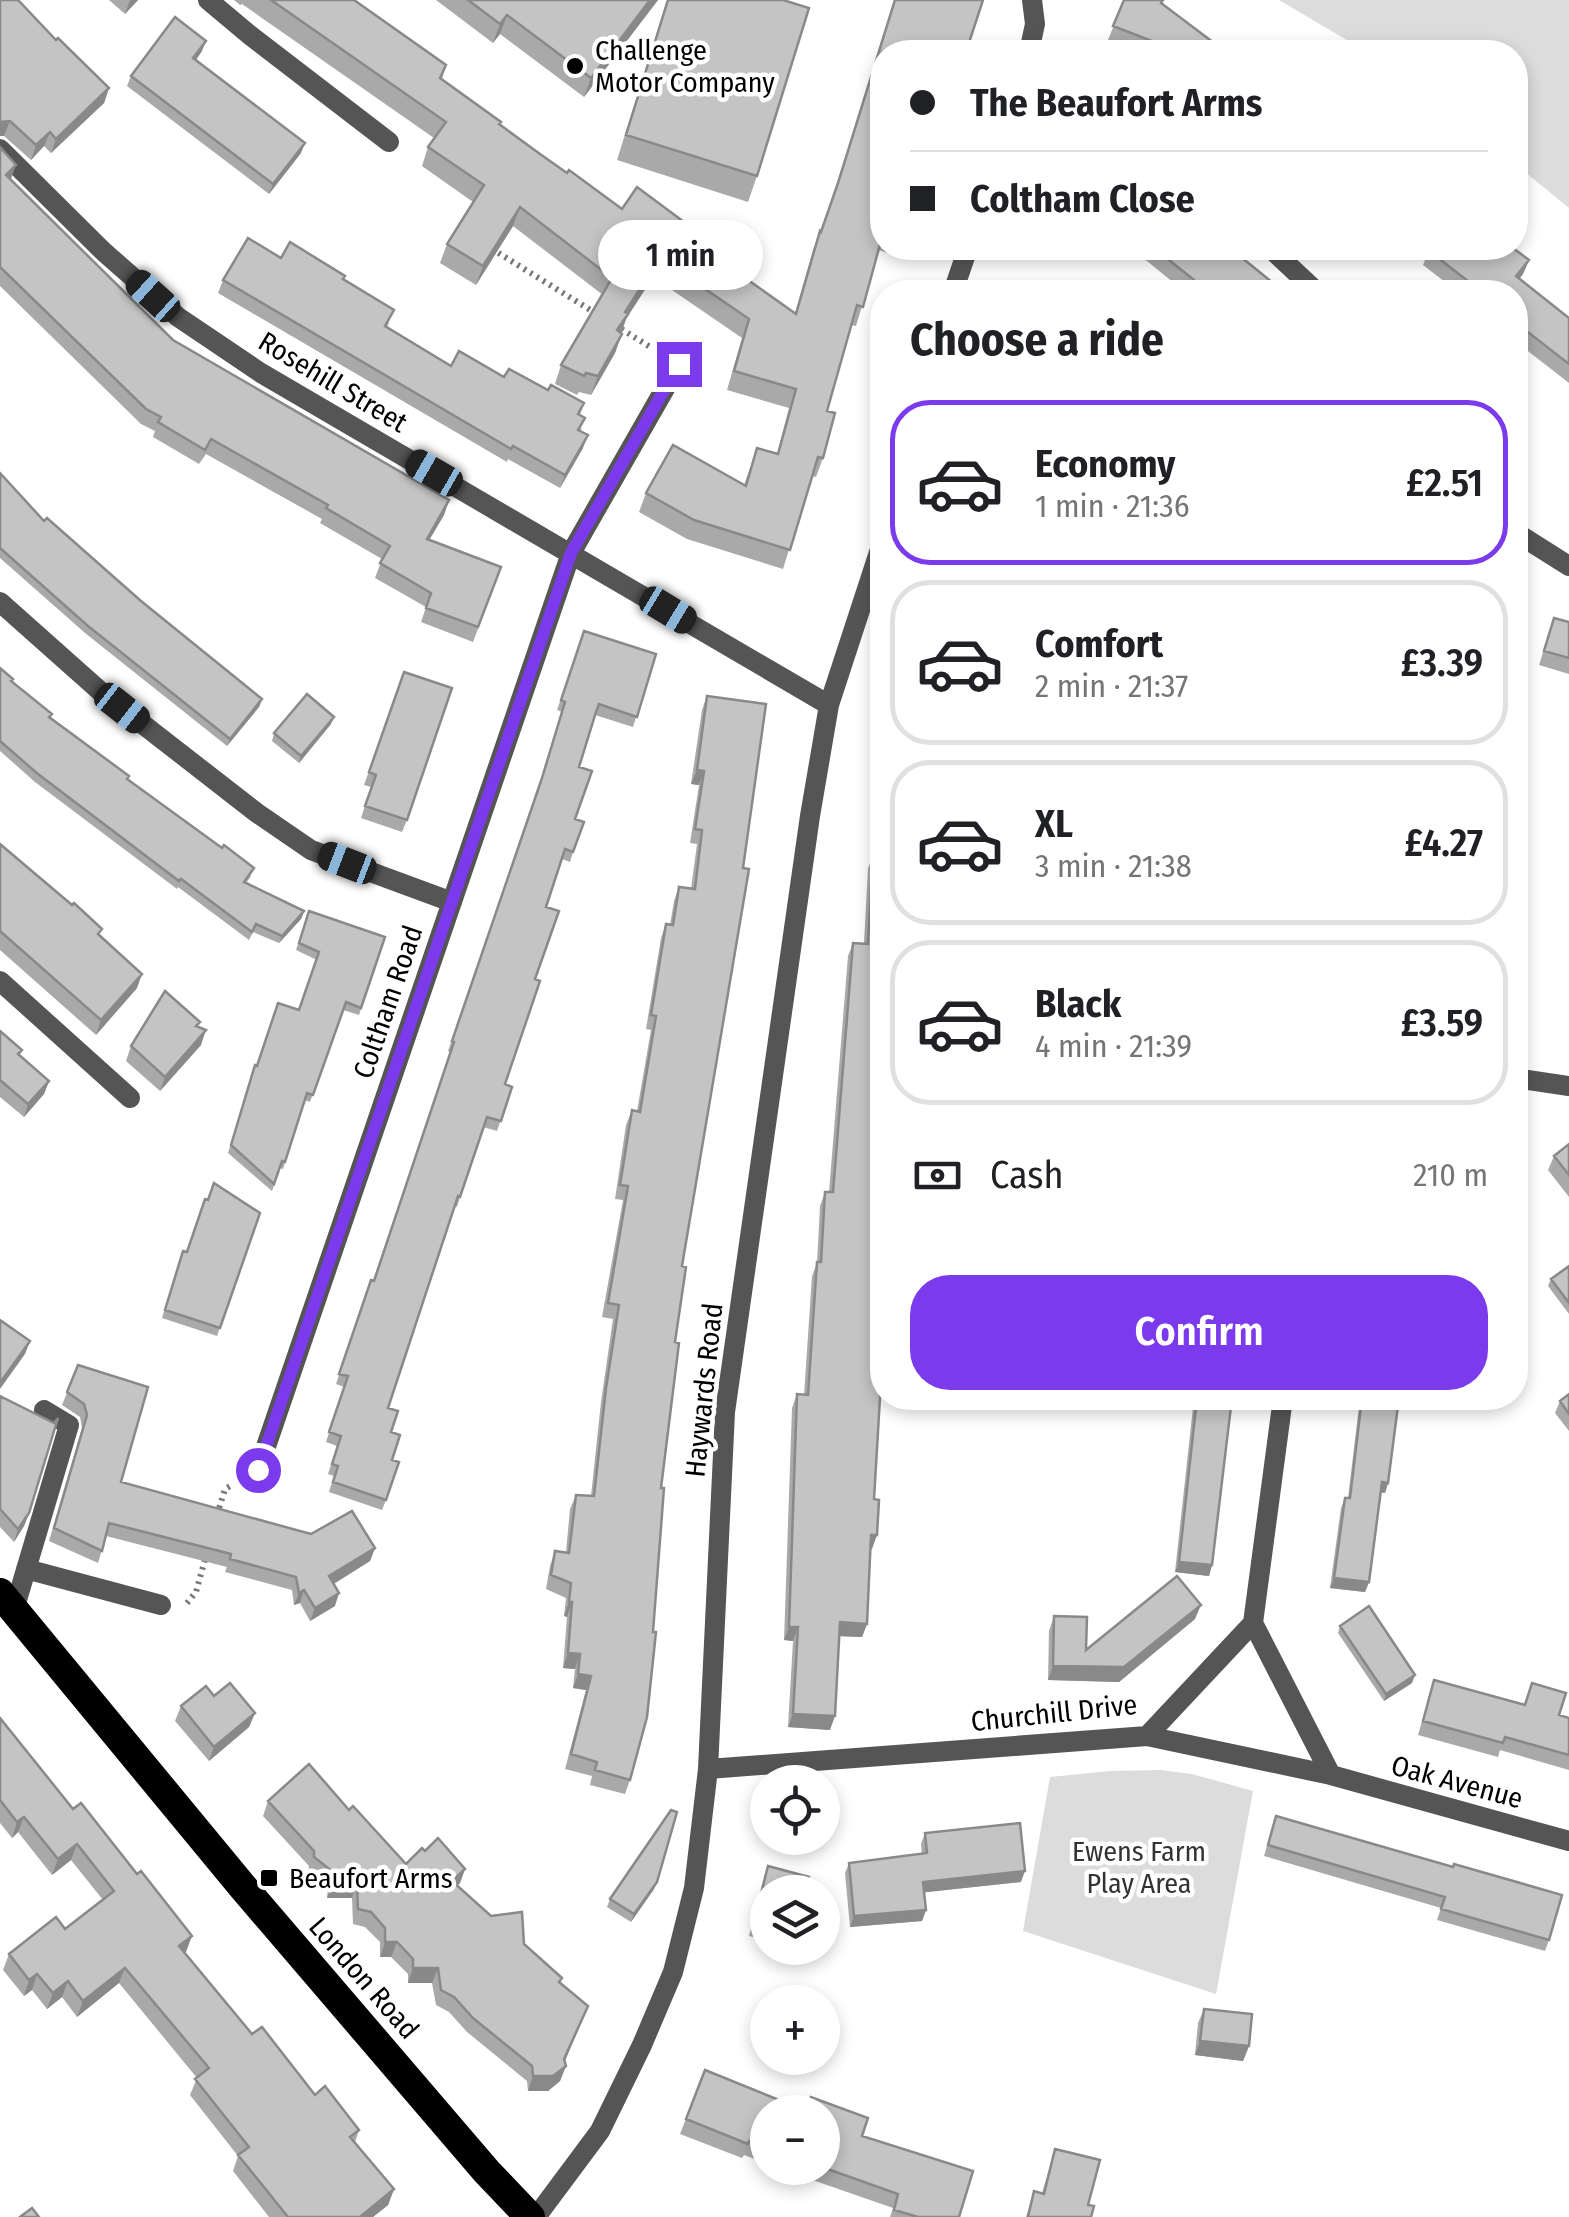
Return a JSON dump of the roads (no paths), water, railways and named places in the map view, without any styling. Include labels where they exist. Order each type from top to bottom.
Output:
[{"type":"highway","name":"London Road","points":[[7,1601],[242,1886],[487,2172],[533,2217]]},
{"type":"street","points":[[208,0],[389,142]]},
{"type":"street","points":[[1032,0],[1035,24],[1032,40]]},
{"type":"street","name":"Rosehill Street","points":[[0,149],[104,252],[178,318],[261,373],[830,706]]},
{"type":"street","points":[[1283,260],[1303,280]]},
{"type":"street","name":"Coltham Road","points":[[258,1470],[571,553],[679,364]]},
{"type":"street","points":[[1528,540],[1569,566]]},
{"type":"street","name":"Haywards Road","points":[[533,2217],[600,2131],[672,1972],[694,1888],[708,1769],[725,1412],[810,816],[830,706],[870,581]]},
{"type":"street","points":[[0,602],[100,690],[257,813],[311,850],[452,902]]},
{"type":"street","points":[[0,980],[130,1098]]},
{"type":"street","points":[[1528,1080],[1569,1086]]},
{"type":"street","points":[[7,1601],[26,1569],[69,1425],[44,1410]]},
{"type":"street","points":[[1281,1410],[1253,1623],[1331,1776]]},
{"type":"street","points":[[26,1569],[161,1605]]},
{"type":"street","name":"Churchill Drive","points":[[708,1769],[1147,1736],[1253,1623]]},
{"type":"street","name":"Oak Avenue","points":[[1147,1736],[1331,1776],[1569,1841]]},
{"type":"place","name":"Challenge Motor Company","points":[[575,66]]},
{"type":"place","name":"Beaufort Arms","points":[[269,1878]]},
{"type":"park label","name":"Ewens Farm Play Area","points":[[1139,1867]]}]
